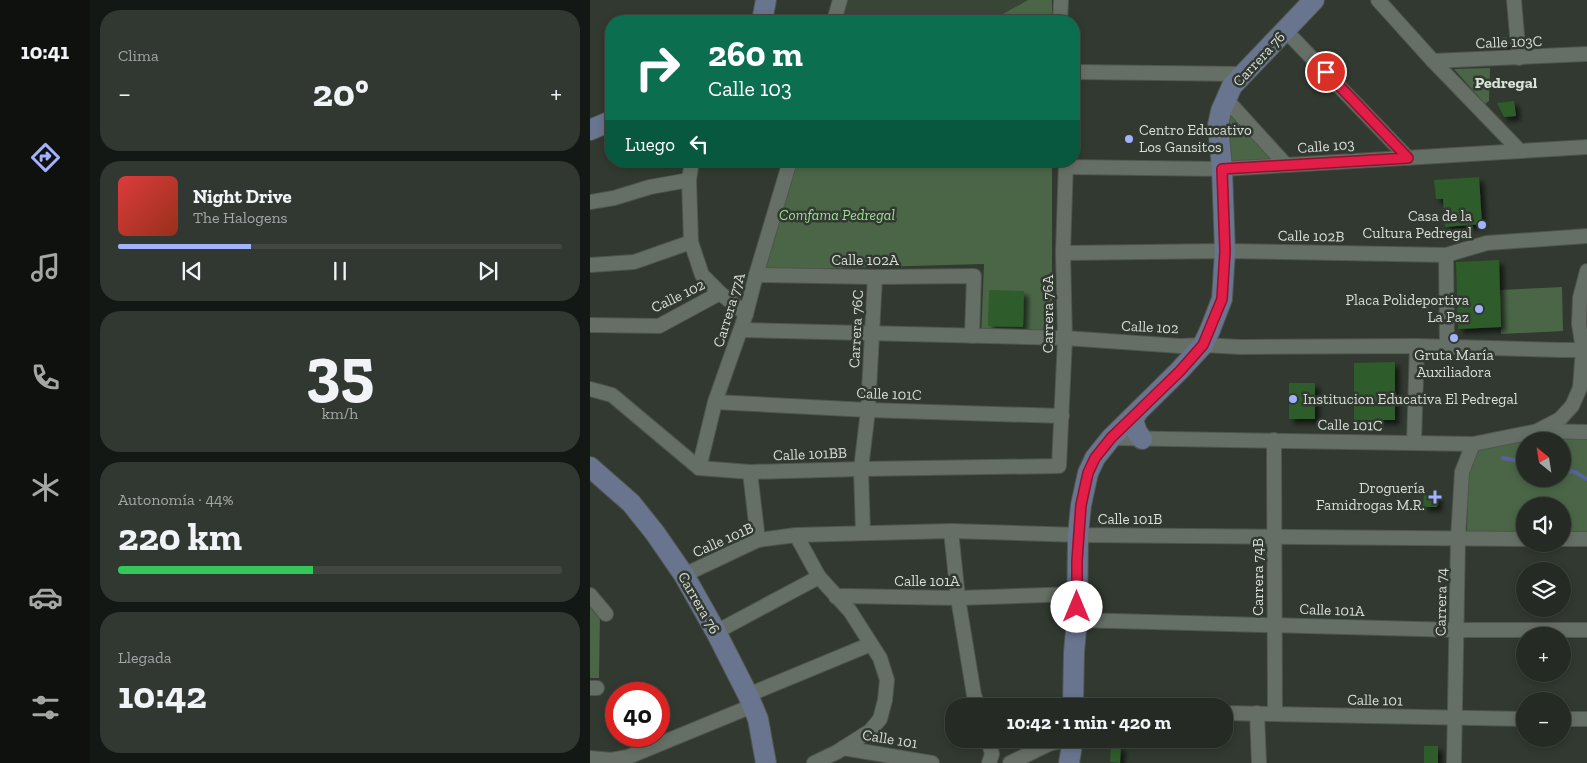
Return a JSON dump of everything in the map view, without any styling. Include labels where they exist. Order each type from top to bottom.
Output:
[{"type":"street","points":[[763,15],[766,0]]},
{"type":"street","points":[[836,15],[840,0]]},
{"type":"street","points":[[1060,15],[1061,0]]},
{"type":"street","name":"Carrera 76","points":[[1073,698],[1077,620],[1078,535],[1081,505],[1088,473],[1095,458],[1111,438],[1203,345],[1222,299],[1225,251],[1222,169],[1218,125],[1221,110],[1232,86],[1314,0]]},
{"type":"street","points":[[1378,0],[1433,61],[1520,151]]},
{"type":"street","points":[[1514,0],[1519,58]]},
{"type":"street","points":[[1285,30],[1408,158]]},
{"type":"street","name":"Calle 103C","points":[[1433,61],[1587,54]]},
{"type":"street","points":[[1080,72],[1243,74]]},
{"type":"street","points":[[1225,98],[1286,165]]},
{"type":"street","points":[[590,130],[605,124]]},
{"type":"street","name":"Calle 103","points":[[1080,164],[1222,169],[1587,146]]},
{"type":"street","points":[[691,167],[689,180],[691,242],[702,275],[720,293],[746,314]]},
{"type":"street","name":"Carrera 77A","points":[[699,468],[714,402],[741,330],[788,167]]},
{"type":"street","name":"Carrera 76A","points":[[1059,466],[1065,338],[1063,253],[1066,167]]},
{"type":"street","points":[[590,202],[614,198],[650,186],[689,180]]},
{"type":"street","name":"Calle 102B","points":[[1063,253],[1225,251],[1446,255],[1487,243],[1587,236]]},
{"type":"street","points":[[590,265],[634,262],[691,242]]},
{"type":"street","points":[[1446,255],[1448,347]]},
{"type":"street","points":[[1538,431],[1560,419],[1572,406],[1580,388],[1585,350],[1579,324],[1580,298],[1587,271]]},
{"type":"street","name":"Calle 102A","points":[[756,275],[974,276],[972,336]]},
{"type":"street","name":"Carrera 76C","points":[[862,532],[861,468],[868,410],[875,277]]},
{"type":"street","name":"Calle 102","points":[[590,325],[660,326],[720,293]]},
{"type":"street","name":"Calle 102","points":[[741,330],[1065,338],[1180,346],[1417,346],[1585,350]]},
{"type":"street","points":[[1414,442],[1417,346]]},
{"type":"street","points":[[590,389],[612,395],[699,468]]},
{"type":"street","name":"Calle 101C","points":[[714,402],[868,410],[1062,416]]},
{"type":"street","points":[[1137,413],[1132,420],[1142,439]]},
{"type":"street","name":"Calle 101C","points":[[1111,438],[1473,444],[1538,431],[1587,432]]},
{"type":"street","name":"Carrera 74B","points":[[1274,440],[1275,714]]},
{"type":"street","name":"Carrera 74","points":[[1454,763],[1458,538],[1462,472],[1473,444]]},
{"type":"street","name":"Calle 101BB","points":[[699,468],[750,472],[861,468],[1059,466]]},
{"type":"street","name":"Carrera 76","points":[[590,467],[631,503],[655,533],[684,575],[716,632],[758,719],[766,763]]},
{"type":"street","points":[[750,472],[758,540]]},
{"type":"street","points":[[951,532],[958,598],[975,698]]},
{"type":"street","name":"Calle 101B","points":[[684,575],[758,540],[796,534],[951,532],[1516,539]]},
{"type":"street","points":[[590,758],[611,760],[628,757],[871,644],[850,611],[836,598],[819,577],[796,534]]},
{"type":"street","points":[[1571,539],[1587,539]]},
{"type":"street","points":[[716,632],[819,577]]},
{"type":"street","name":"Calle 101A","points":[[836,598],[843,596],[958,598],[1077,594]]},
{"type":"street","points":[[590,595],[606,614]]},
{"type":"street","name":"Calle 101A","points":[[1077,620],[1456,630],[1587,630]]},
{"type":"street","name":"Calle 101","points":[[814,763],[840,754],[870,731],[880,719],[885,700],[887,680],[880,658],[871,644]]},
{"type":"street","name":"Calle 101","points":[[1233,713],[1516,719]]},
{"type":"street","points":[[1257,714],[1259,763]]},
{"type":"street","points":[[1571,719],[1587,719]]},
{"type":"street","points":[[989,763],[992,754],[990,748]]},
{"type":"street","points":[[1010,763],[1041,748]]},
{"type":"street","points":[[1069,763],[1071,748]]},
{"type":"street","name":"Calle 101","points":[[840,754],[924,762]]},
{"type":"shaded area","points":[[845,0],[1028,0],[1001,15],[841,15]]},
{"type":"green space","points":[[1028,0],[1052,0],[1052,15],[1001,15]]},
{"type":"green space","points":[[1490,68],[1489,101],[1485,104],[1454,69]]},
{"type":"green space","points":[[1227,104],[1277,160],[1221,162]]},
{"type":"green space","name":"Comfama Pedregal","points":[[795,167],[1052,167],[1052,336],[981,338],[984,264],[764,270]]},
{"type":"green space","points":[[1562,287],[1563,331],[1501,334],[1500,290]]},
{"type":"green space","points":[[1571,439],[1587,439],[1587,534],[1571,534],[1571,497],[1516,497],[1516,533],[1467,533],[1468,472],[1479,450],[1516,443],[1516,488],[1571,488]]},
{"type":"green space","points":[[590,603],[600,613],[599,678],[590,678]]},
{"type":"building","points":[[1507,37],[1507,49],[1495,49],[1494,38]]},
{"type":"building","points":[[1514,101],[1516,116],[1504,117],[1497,103]]},
{"type":"building","name":"Casa de la Cultura Pedregal","points":[[1479,177],[1482,224],[1445,227],[1443,199],[1436,199],[1434,180]]},
{"type":"building","name":"Placa Polideportiva La Paz","points":[[1499,260],[1501,327],[1458,329],[1456,262]]},
{"type":"building","points":[[989,290],[1024,291],[1023,327],[988,326]]},
{"type":"building","points":[[1395,362],[1395,420],[1354,420],[1354,363]]},
{"type":"building","points":[[1289,383],[1315,383],[1315,419],[1289,419]]},
{"type":"building","points":[[1424,494],[1438,495],[1437,507],[1423,507]]},
{"type":"building","points":[[1424,746],[1438,746],[1438,763],[1424,763]]},
{"type":"building","points":[[1111,748],[1121,748],[1120,763],[1110,762]]},
{"type":"waterway","points":[[1503,458],[1516,460]]},
{"type":"waterway","points":[[1571,471],[1587,479]]},
{"type":"place","name":"Centro Educativo Los Gansitos","points":[[1129,139]]},
{"type":"place","name":"Casa de la Cultura Pedregal","points":[[1482,225]]},
{"type":"place","name":"Placa Polideportiva La Paz","points":[[1479,309]]},
{"type":"place","name":"Gruta María Auxiliadora","points":[[1454,338]]},
{"type":"place","name":"Institucion Educativa El Pedregal","points":[[1293,399]]},
{"type":"place","name":"Droguería Famidrogas M.R.","points":[[1435,497]]},
{"type":"district","name":"Pedregal","points":[[1506,82]]},
{"type":"route","points":[[1077,607],[1078,535],[1081,505],[1088,473],[1095,458],[1111,438],[1180,371],[1203,345],[1222,299],[1225,251],[1222,169],[1408,158],[1326,72]]}]
